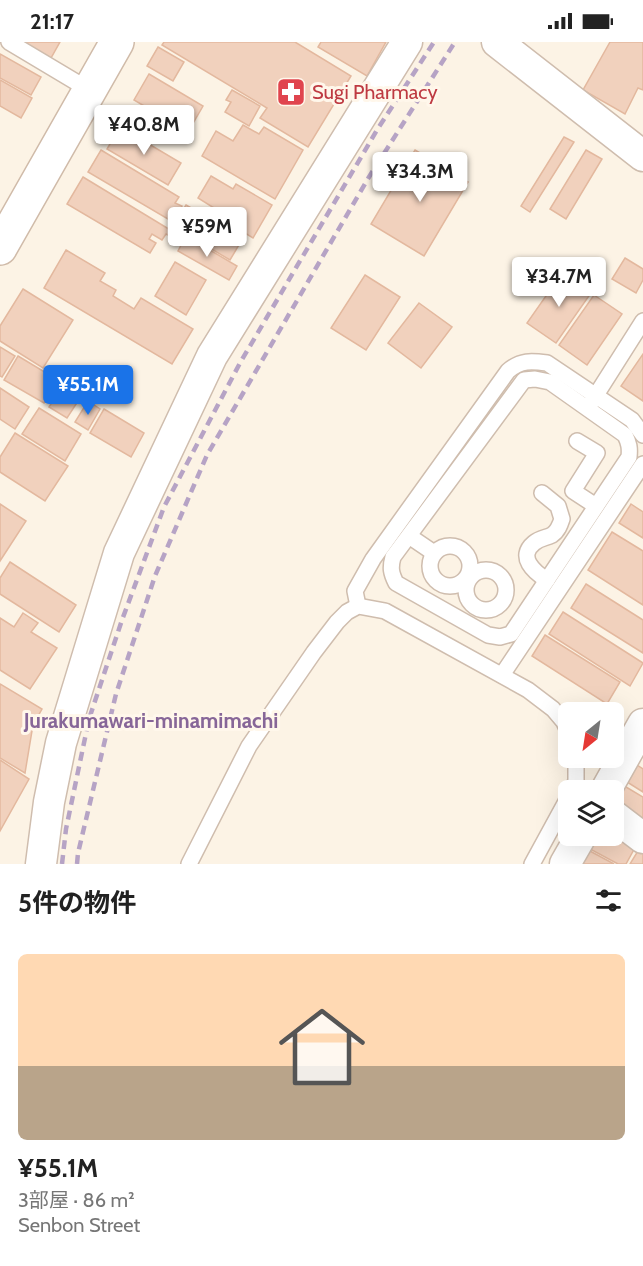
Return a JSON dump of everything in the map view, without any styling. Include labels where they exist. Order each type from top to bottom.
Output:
[{"type":"main road","points":[[0,249],[14,213],[92,90],[117,42]]},
{"type":"street","points":[[41,864],[49,802],[61,743],[119,553],[212,356],[407,42]]},
{"type":"street","points":[[497,42],[642,154]]},
{"type":"street","points":[[615,780],[635,759],[643,724]]},
{"type":"street","points":[[624,824],[643,838]]},
{"type":"street","points":[[565,864],[575,846]]},
{"type":"lane","points":[[9,42],[92,90]]},
{"type":"lane","points":[[591,402],[643,321]]},
{"type":"lane","points":[[358,606],[355,591],[373,559],[508,371],[518,362],[547,363],[591,402],[625,435],[630,443],[629,458],[511,634],[500,637],[488,635],[396,583],[391,574],[393,557],[524,380],[535,379],[550,382],[591,402],[632,420],[643,435]]},
{"type":"lane","points":[[578,441],[597,453],[573,491],[596,506]]},
{"type":"lane","points":[[502,675],[643,464]]},
{"type":"lane","points":[[542,493],[558,506],[562,519],[559,528],[552,535],[532,544],[527,554],[528,563],[534,572],[547,580]]},
{"type":"lane","points":[[409,536],[434,553]]},
{"type":"lane","points":[[434,553],[430,559],[430,572],[438,583],[450,587],[463,582],[468,577],[481,570],[488,570],[500,576],[506,588],[503,602],[492,610],[486,611],[474,607],[466,597],[465,590],[468,577],[470,564],[464,552],[452,546],[445,546],[434,553]]},
{"type":"lane","points":[[503,602],[524,614]]},
{"type":"lane","points":[[189,864],[237,768],[267,718],[337,622],[347,612],[358,606],[386,611],[528,690],[558,715]]},
{"type":"lane","points":[[532,864],[558,816]]},
{"type":"building","points":[[22,42],[60,42],[51,58]]},
{"type":"building","name":"Sugi Pharmacy","points":[[164,42],[295,42],[351,76],[308,147],[260,118],[267,108],[162,45]]},
{"type":"building","points":[[321,42],[386,42],[367,76],[318,47]]},
{"type":"building","points":[[610,42],[643,42],[643,90],[638,88],[625,114],[583,90]]},
{"type":"building","points":[[158,47],[184,62],[173,81],[147,66]]},
{"type":"building","points":[[0,54],[41,77],[31,95],[0,78]]},
{"type":"building","points":[[149,74],[203,106],[188,132],[134,100]]},
{"type":"building","points":[[0,80],[32,98],[21,118],[0,106]]},
{"type":"building","points":[[232,90],[260,106],[249,126],[225,112],[231,102],[226,100]]},
{"type":"building","points":[[243,125],[259,134],[264,127],[303,150],[275,199],[202,156],[216,131],[233,141]]},
{"type":"building","points":[[120,127],[181,163],[168,185],[107,149]]},
{"type":"building","points":[[564,137],[574,142],[530,212],[521,206]]},
{"type":"building","points":[[101,150],[179,197],[175,203],[182,206],[173,222],[88,172]]},
{"type":"building","points":[[415,150],[468,182],[424,256],[371,224]]},
{"type":"building","points":[[586,150],[602,159],[566,219],[550,209]]},
{"type":"building","points":[[211,176],[233,189],[236,184],[272,205],[253,238],[217,216],[219,211],[198,198]]},
{"type":"building","points":[[83,177],[177,234],[174,238],[166,234],[162,240],[152,234],[149,239],[156,243],[150,253],[67,204]]},
{"type":"building","points":[[186,205],[243,238],[230,260],[173,226]]},
{"type":"building","points":[[186,236],[237,266],[229,280],[178,251]]},
{"type":"building","points":[[66,250],[105,273],[100,281],[116,290],[113,296],[134,309],[141,298],[193,329],[172,364],[44,288]]},
{"type":"building","points":[[625,258],[643,269],[643,280],[636,293],[612,279]]},
{"type":"building","points":[[175,262],[206,280],[186,315],[155,296]]},
{"type":"building","points":[[562,273],[591,293],[556,343],[527,323]]},
{"type":"building","points":[[365,275],[400,297],[366,350],[331,328]]},
{"type":"building","points":[[23,289],[73,320],[43,368],[0,341],[0,326]]},
{"type":"building","points":[[594,295],[622,314],[587,365],[559,345]]},
{"type":"building","points":[[419,303],[452,327],[421,368],[388,343]]},
{"type":"building","points":[[0,347],[15,356],[2,377],[0,376]]},
{"type":"building","points":[[643,354],[643,401],[621,386]]},
{"type":"building","points":[[18,356],[58,380],[44,403],[4,380]]},
{"type":"building","points":[[64,384],[82,395],[67,418],[49,407]]},
{"type":"building","points":[[0,388],[29,407],[15,429],[0,419]]},
{"type":"building","points":[[88,401],[100,409],[88,430],[75,422]]},
{"type":"building","points":[[39,408],[81,434],[65,461],[22,434]]},
{"type":"building","points":[[104,409],[144,433],[131,457],[90,433]]},
{"type":"building","points":[[15,433],[68,466],[45,501],[0,472],[0,457]]},
{"type":"building","points":[[0,504],[26,521],[0,561]]},
{"type":"building","points":[[631,504],[643,512],[643,538],[619,523]]},
{"type":"building","points":[[612,532],[643,551],[643,605],[588,570]]},
{"type":"building","points":[[10,562],[76,605],[59,632],[0,594],[0,578]]},
{"type":"building","points":[[586,584],[643,620],[643,653],[571,608]]},
{"type":"building","points":[[563,612],[643,663],[630,686],[549,634]]},
{"type":"building","points":[[23,613],[38,623],[31,632],[57,648],[30,689],[0,670],[0,618],[14,627]]},
{"type":"building","points":[[545,635],[620,682],[608,702],[604,702],[532,656]]},
{"type":"building","points":[[0,684],[42,709],[33,725],[25,773],[0,758]]},
{"type":"building","points":[[0,760],[29,779],[0,831]]},
{"type":"building","points":[[637,765],[643,769],[643,792],[627,782]]},
{"type":"building","points":[[624,786],[643,797],[643,824],[624,812]]},
{"type":"building","points":[[624,834],[638,842],[626,864],[618,864],[590,849],[592,846],[624,846]]},
{"type":"building","points":[[641,846],[643,847],[643,864],[630,864]]},
{"type":"building","points":[[588,850],[614,864],[580,864]]},
{"type":"railway","points":[[62,864],[66,829],[89,719],[122,620],[164,507],[240,363],[377,130],[434,42]]},
{"type":"railway","points":[[77,864],[116,694],[155,576],[207,455],[369,177],[455,42]]},
{"type":"place","name":"Sugi Pharmacy","points":[[291,92]]},
{"type":"district","name":"Jurakumawari-minamimachi","points":[[151,720]]}]
